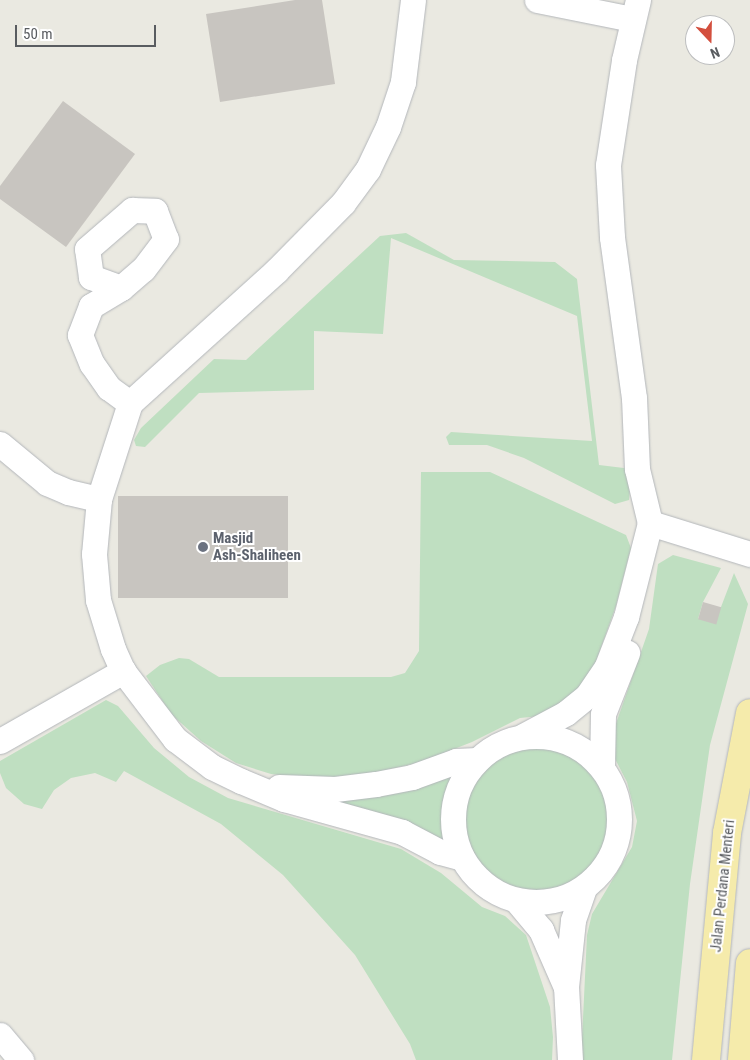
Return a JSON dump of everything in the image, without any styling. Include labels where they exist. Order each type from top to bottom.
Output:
[{"type":"main road","name":"Jalan Perdana Menteri","points":[[706,1060],[726,833],[750,713]]},
{"type":"main road","points":[[742,1060],[750,963]]},
{"type":"street","points":[[413,0],[403,82],[388,127],[368,169],[343,203],[276,271],[130,402],[99,499],[94,554],[98,600],[113,649],[124,671],[175,739],[212,767],[284,799],[402,832],[440,852],[462,858]]},
{"type":"street","points":[[537,0],[635,10],[608,165],[612,237],[634,398],[637,470],[650,523],[644,555],[638,616],[620,674],[603,714],[602,766]]},
{"type":"street","points":[[121,288],[91,306],[80,335],[92,364],[109,388],[130,402]]},
{"type":"street","points":[[0,444],[47,483],[68,492],[99,499]]},
{"type":"street","points":[[650,523],[750,554]]},
{"type":"street","points":[[523,736],[552,736],[580,747],[602,766],[615,790],[620,817],[616,844],[604,868],[584,888],[563,898],[540,902],[516,900],[488,887],[476,877],[462,858],[453,833],[453,806],[461,781],[476,760],[498,744],[523,736],[566,713],[587,696],[610,658],[644,555]]},
{"type":"street","points":[[0,741],[124,671]]},
{"type":"street","points":[[242,781],[291,789],[335,789],[412,778],[456,760],[476,760]]},
{"type":"street","points":[[570,1060],[566,987],[573,920],[584,888]]},
{"type":"street","points":[[516,900],[541,930],[566,987]]},
{"type":"street","points":[[0,1035],[21,1060]]},
{"type":"green space","points":[[406,233],[454,260],[555,262],[577,279],[599,465],[632,469],[629,500],[615,504],[524,458],[487,445],[449,445],[446,437],[451,432],[592,441],[577,316],[391,238],[383,334],[314,331],[314,390],[199,393],[145,447],[136,446],[134,440],[141,428],[214,359],[246,360],[380,236]]},
{"type":"green space","points":[[421,472],[490,472],[626,535],[631,548],[616,606],[594,667],[579,692],[540,716],[520,718],[472,742],[421,762],[370,774],[315,779],[271,774],[236,763],[201,741],[171,714],[146,676],[160,665],[179,658],[189,659],[219,677],[391,677],[405,673],[419,651]]},
{"type":"green space","points":[[673,555],[721,568],[703,602],[698,619],[721,607],[734,573],[748,604],[710,745],[690,884],[672,1060],[581,1060],[587,935],[592,914],[632,847],[637,821],[627,782],[613,755],[612,735],[649,629],[658,564]]},
{"type":"green space","points":[[106,700],[118,706],[154,748],[189,777],[228,798],[401,849],[441,873],[482,907],[505,916],[526,935],[550,1007],[553,1037],[552,1060],[416,1060],[410,1044],[355,955],[283,875],[221,824],[124,771],[116,782],[95,773],[71,778],[54,790],[42,809],[24,804],[6,788],[0,773],[0,761]]},
{"type":"green space","points":[[537,747],[551,748],[565,753],[577,759],[588,768],[597,779],[603,791],[608,805],[608,833],[603,847],[597,859],[588,870],[577,879],[565,885],[551,890],[537,891],[523,890],[509,885],[497,879],[486,870],[477,859],[471,847],[466,833],[465,819],[466,805],[471,791],[477,779],[486,768],[497,759],[509,753],[523,748]]},
{"type":"green space","points":[[453,772],[444,797],[441,823],[444,845],[322,799]]},
{"type":"building","points":[[295,0],[322,0],[335,84],[220,102],[206,14]]},
{"type":"building","points":[[63,101],[135,154],[66,247],[0,199],[0,186]]},
{"type":"building","name":"Masjid Ash-Shaliheen","points":[[118,496],[288,496],[288,598],[118,598]]},
{"type":"building","points":[[703,602],[721,607],[716,625],[698,619]]},
{"type":"place","name":"Masjid Ash-Shaliheen","points":[[203,547]]}]
